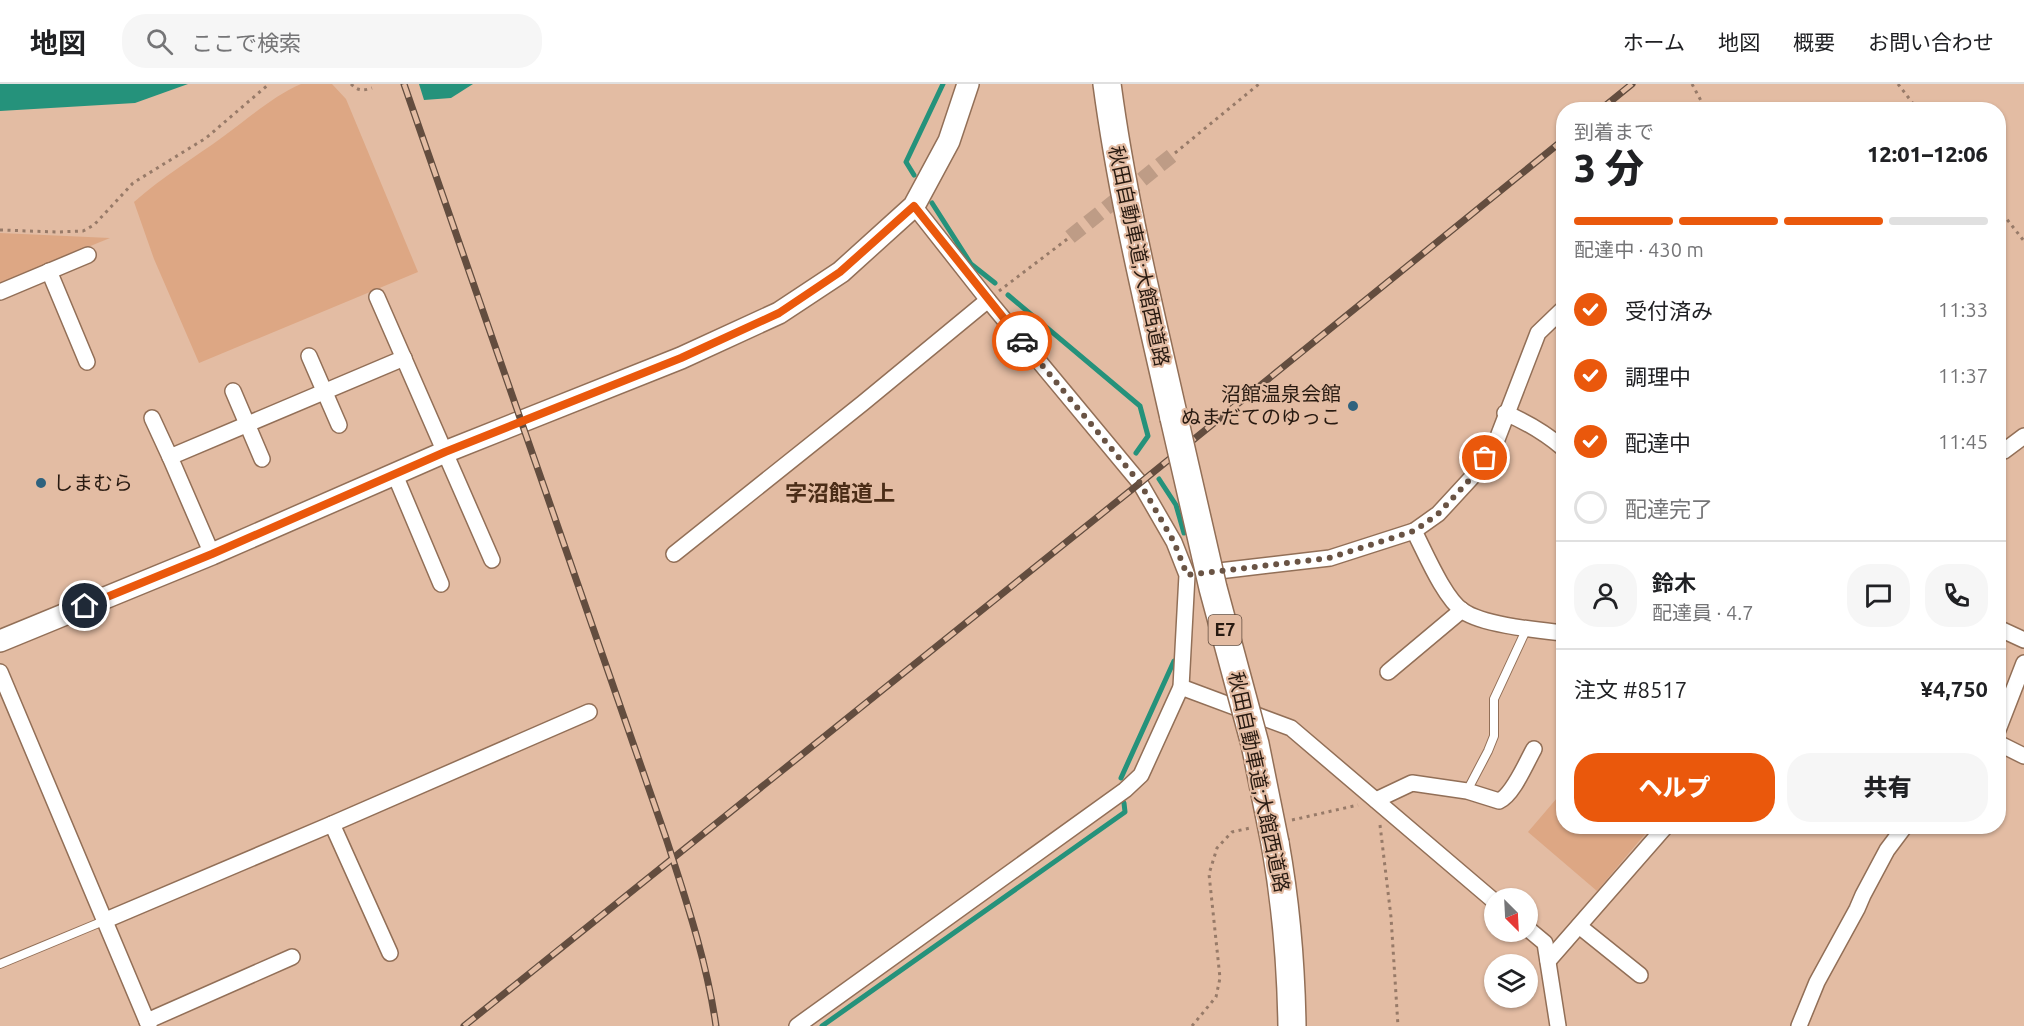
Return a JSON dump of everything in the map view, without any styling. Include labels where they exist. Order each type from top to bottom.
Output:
[{"type":"highway","name":"秋田自動車道;大館西道路","points":[[1107,84],[1114,138],[1139,267],[1213,588],[1255,744],[1272,830],[1281,879],[1291,968],[1292,1026]]},
{"type":"street","points":[[0,641],[212,554],[445,452],[681,358],[779,313],[840,272],[914,206],[949,141],[968,84]]},
{"type":"street","points":[[797,1026],[1125,790],[1141,775],[1181,687],[1187,575],[1174,542],[1140,483],[988,300],[914,206]]},
{"type":"street","points":[[0,292],[88,255]]},
{"type":"street","points":[[49,271],[87,362]]},
{"type":"street","points":[[377,297],[492,560]]},
{"type":"street","points":[[674,554],[988,300]]},
{"type":"street","points":[[1187,575],[1329,558],[1414,531],[1438,514],[1474,475],[1496,442],[1505,413],[1538,333],[1556,316]]},
{"type":"street","points":[[309,356],[339,425]]},
{"type":"street","points":[[170,457],[404,358]]},
{"type":"street","points":[[233,392],[262,459]]},
{"type":"street","points":[[1505,413],[1523,420],[1556,442]]},
{"type":"street","points":[[152,418],[212,554]]},
{"type":"street","points":[[2006,450],[2024,436]]},
{"type":"street","points":[[395,475],[441,584]]},
{"type":"street","points":[[1414,531],[1443,587],[1462,610],[1481,619],[1556,632]]},
{"type":"street","points":[[1388,672],[1462,610]]},
{"type":"street","points":[[2006,632],[2024,640]]},
{"type":"street","points":[[2006,709],[2024,663]]},
{"type":"street","points":[[0,672],[148,1024],[292,957]]},
{"type":"street","points":[[1181,687],[1291,728],[1484,892]]},
{"type":"street","points":[[106,920],[588,712]]},
{"type":"street","points":[[2006,747],[2024,756]]},
{"type":"street","points":[[1376,800],[1412,783],[1467,790],[1499,801],[1504,799],[1534,749]]},
{"type":"street","points":[[333,824],[390,953]]},
{"type":"street","points":[[1548,961],[1659,834]]},
{"type":"street","points":[[1799,1026],[1817,982],[1887,850],[1899,834]]},
{"type":"street","points":[[1579,926],[1640,975]]},
{"type":"street","points":[[1538,937],[1545,943],[1558,1026]]},
{"type":"lane","points":[[1467,790],[1494,736],[1494,699],[1527,628]]},
{"type":"lane","points":[[0,964],[106,920]]},
{"type":"path","points":[[0,230],[66,232],[82,231],[94,225],[133,183],[206,138],[269,84]]},
{"type":"path","points":[[351,84],[357,90],[364,91],[372,88]]},
{"type":"path","points":[[1175,153],[1259,84]]},
{"type":"path","points":[[1692,84],[1702,102]]},
{"type":"path","points":[[1898,84],[1912,102]]},
{"type":"path","points":[[2006,218],[2024,241]]},
{"type":"path","points":[[988,300],[1070,237]]},
{"type":"path","points":[[1192,1026],[1216,997],[1220,978],[1209,874],[1217,848],[1232,832],[1272,830],[1376,800],[1391,917],[1398,1026]]},
{"type":"shaded area","points":[[301,84],[332,84],[346,99],[418,272],[199,363],[154,259],[134,202],[271,101]]},
{"type":"shaded area","points":[[0,233],[110,238],[0,283]]},
{"type":"shaded area","points":[[1556,799],[1556,834],[1645,834],[1597,891],[1528,832]]},
{"type":"water","points":[[0,84],[188,84],[135,103],[0,111]]},
{"type":"water","points":[[419,84],[473,84],[451,98],[424,100]]},
{"type":"waterway","points":[[914,175],[906,162],[943,84]]},
{"type":"waterway","points":[[932,203],[971,264],[995,283]]},
{"type":"waterway","points":[[1008,295],[1140,406],[1148,436],[1136,453]]},
{"type":"waterway","points":[[1159,479],[1176,505],[1184,533]]},
{"type":"waterway","points":[[1121,778],[1174,661]]},
{"type":"waterway","points":[[822,1026],[1125,812],[1124,803]]},
{"type":"tunnel","points":[[1070,237],[1175,153]]},
{"type":"railway","points":[[404,84],[666,838],[701,955],[716,1026]]},
{"type":"railway","points":[[1610,102],[1632,84]]},
{"type":"railway","points":[[464,1026],[1556,146]]},
{"type":"way so far","points":[[1022,341],[1140,483],[1174,542],[1187,575],[1329,558],[1414,531],[1438,514],[1474,475],[1485,458]]},
{"type":"place","name":"沼館温泉会館 ぬまだてのゆっこ","points":[[1353,406]]},
{"type":"place","name":"しまむら","points":[[41,483]]},
{"type":"district","name":"字沼館道上","points":[[840,493]]},
{"type":"route","points":[[85,606],[212,554],[445,452],[681,358],[779,313],[840,272],[914,206],[1022,341]]}]
